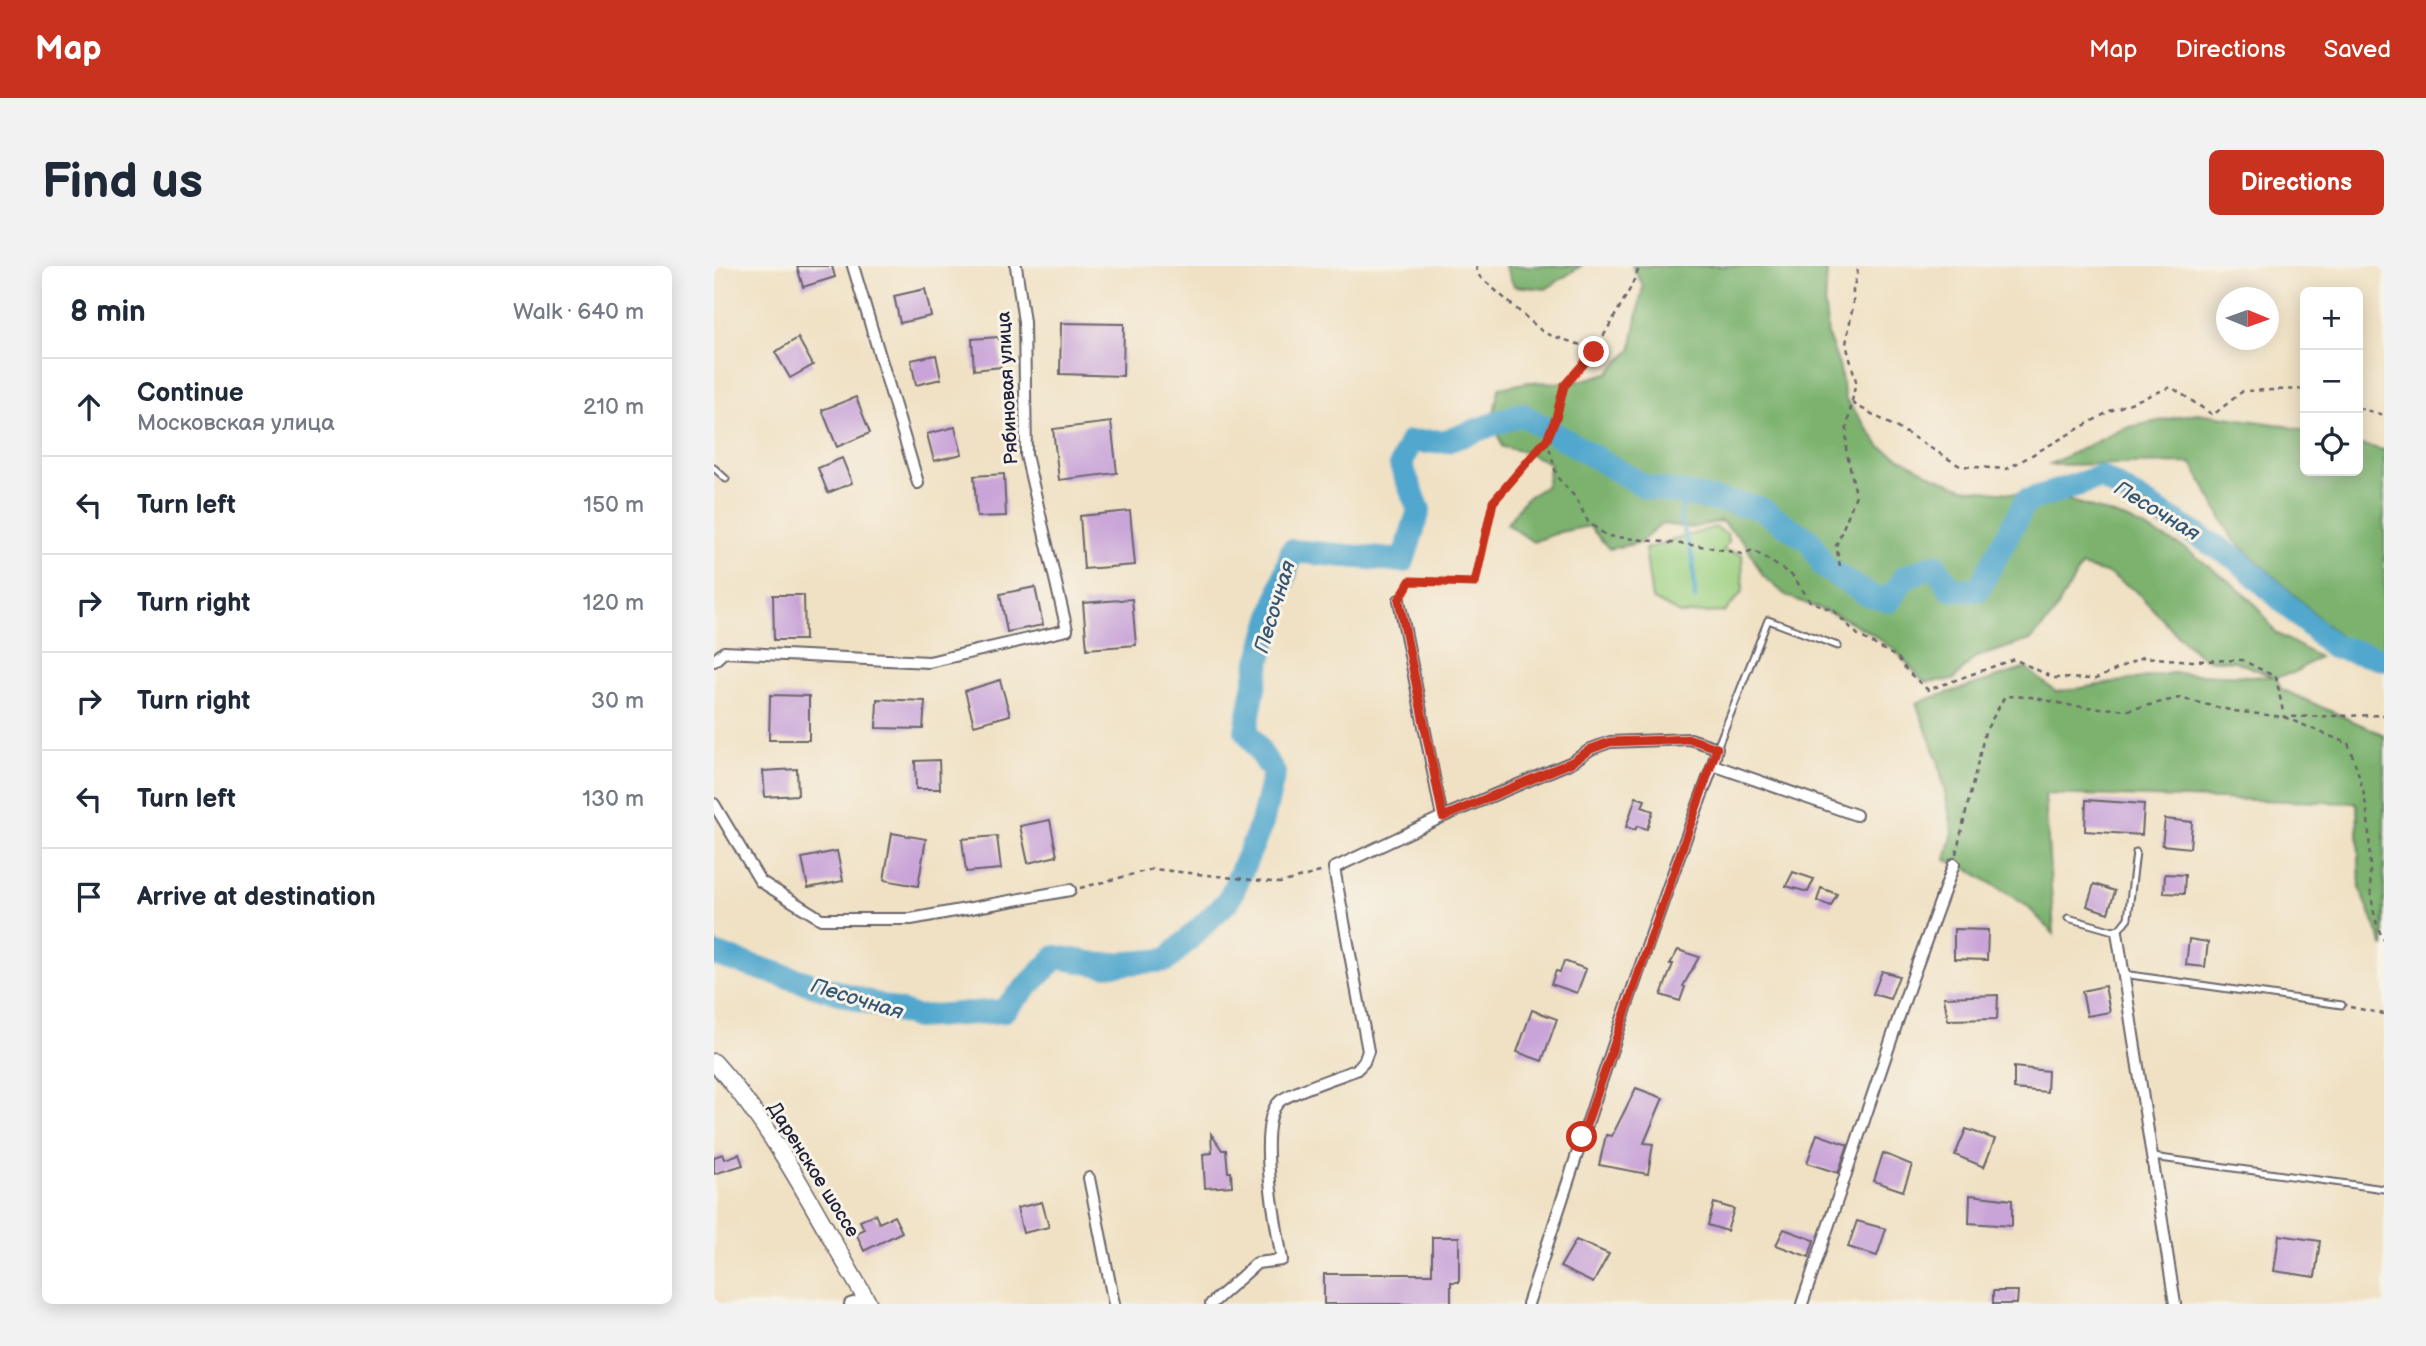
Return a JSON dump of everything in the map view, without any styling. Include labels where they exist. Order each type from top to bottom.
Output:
[{"type":"main road","name":"Даренское шоссе","points":[[714,1062],[760,1123],[810,1197],[862,1302]]},
{"type":"street","points":[[853,266],[918,483]]},
{"type":"street","name":"Рябиновая улица","points":[[714,661],[724,652],[929,662],[1068,630],[1026,456],[1024,322],[1016,266]]},
{"type":"street","points":[[1399,600],[1443,817]]},
{"type":"street","points":[[1212,1304],[1257,1263],[1282,1260],[1267,1159],[1272,1110],[1282,1099],[1356,1070],[1364,1062],[1368,1051],[1334,868],[1443,817],[1572,762],[1591,749],[1610,742],[1690,739],[1717,748],[1713,765],[1600,1084],[1528,1304]]},
{"type":"street","points":[[1713,765],[1856,815]]},
{"type":"street","points":[[714,804],[760,881],[821,919],[911,919],[1070,890]]},
{"type":"street","points":[[1802,1304],[1910,984],[1954,864]]},
{"type":"street","points":[[2117,932],[2175,1304]]},
{"type":"street","points":[[1089,1178],[1114,1304]]},
{"type":"lane","points":[[714,468],[726,480]]},
{"type":"lane","points":[[1717,748],[1768,620],[1838,646]]},
{"type":"lane","points":[[2068,918],[2117,932],[2128,918],[2136,852]]},
{"type":"lane","points":[[2123,974],[2342,1005]]},
{"type":"lane","points":[[2153,1157],[2384,1189]]},
{"type":"path","points":[[1476,266],[1478,275],[1544,333],[1594,352]]},
{"type":"path","points":[[1399,600],[1410,581],[1475,583],[1493,502],[1547,439],[1556,418],[1564,386],[1594,352],[1640,266]]},
{"type":"path","points":[[1840,565],[1836,546],[1856,495],[1846,449],[1847,427],[1856,381],[1846,344],[1859,266]]},
{"type":"path","points":[[1852,403],[1960,466],[2007,469],[2110,411],[2171,387],[2213,415],[2243,391],[2300,389]]},
{"type":"path","points":[[2363,409],[2384,415]]},
{"type":"path","points":[[1547,439],[1556,477],[1576,498],[1588,522],[1607,536],[1709,547],[1742,554],[1753,550],[1793,576],[1810,601],[1834,611],[1858,635],[1898,658],[1908,672],[1928,690],[2014,659],[2054,678],[2096,679],[2144,657],[2192,661],[2242,660],[2276,677],[2284,717]]},
{"type":"path","points":[[1954,864],[1985,732],[2005,696],[2031,697],[2073,706],[2128,709],[2179,698],[2234,711],[2284,717],[2384,715]]},
{"type":"path","points":[[2284,717],[2349,744],[2367,812],[2369,868],[2377,929],[2384,940]]},
{"type":"path","points":[[1070,890],[1153,869],[1280,883],[1334,868]]},
{"type":"path","points":[[2342,1005],[2384,1014]]},
{"type":"green space","points":[[1505,266],[1581,266],[1546,289],[1514,286]]},
{"type":"green space","points":[[1632,266],[1827,266],[1825,308],[1828,336],[1839,365],[1845,398],[1881,447],[1935,477],[1963,488],[2065,499],[2129,520],[2185,548],[2258,607],[2276,633],[2319,657],[2293,673],[2276,677],[2281,689],[2384,735],[2384,948],[2360,888],[2357,803],[2045,794],[2054,934],[2027,906],[1963,866],[1946,860],[1953,832],[1939,764],[1916,703],[2026,668],[2056,692],[2172,673],[2274,677],[2235,661],[2205,659],[2180,638],[2136,591],[2109,574],[2081,566],[2052,617],[2031,640],[1974,658],[1953,680],[1924,682],[1896,651],[1869,632],[1843,618],[1787,596],[1763,576],[1745,543],[1721,521],[1691,528],[1662,524],[1639,543],[1609,549],[1589,526],[1560,532],[1533,542],[1507,524],[1525,499],[1546,486],[1550,463],[1526,452],[1502,447],[1493,418],[1499,388],[1529,382],[1572,383],[1608,373],[1631,350],[1643,285]]},
{"type":"green space","points":[[2197,413],[2300,430],[2300,476],[2363,476],[2363,445],[2384,450],[2384,661],[2357,653],[2232,538],[2192,463],[2048,465],[2125,428]]},
{"type":"green space","points":[[1715,527],[1727,534],[1728,542],[1723,550],[1742,554],[1743,591],[1725,612],[1680,614],[1652,599],[1645,549]]},
{"type":"building","points":[[797,266],[832,266],[835,277],[803,287]]},
{"type":"building","points":[[925,289],[931,316],[900,323],[894,296]]},
{"type":"building","points":[[1061,323],[1124,324],[1123,376],[1060,374]]},
{"type":"building","points":[[999,337],[1001,367],[974,370],[972,339]]},
{"type":"building","points":[[798,338],[813,365],[790,378],[775,352]]},
{"type":"building","points":[[936,355],[941,379],[916,385],[911,360]]},
{"type":"building","points":[[856,397],[870,433],[837,447],[822,410]]},
{"type":"building","points":[[1111,422],[1117,473],[1059,480],[1053,429]]},
{"type":"building","points":[[955,427],[962,454],[934,461],[927,434]]},
{"type":"building","points":[[842,458],[852,483],[828,493],[818,468]]},
{"type":"building","points":[[1004,474],[1006,516],[977,517],[974,476]]},
{"type":"building","points":[[1130,511],[1135,565],[1084,569],[1080,516]]},
{"type":"building","points":[[1035,587],[1043,625],[1007,632],[1000,594]]},
{"type":"building","points":[[773,595],[804,595],[805,640],[774,640]]},
{"type":"building","points":[[1132,599],[1136,645],[1087,649],[1083,603]]},
{"type":"building","points":[[1000,680],[1010,715],[974,725],[965,691]]},
{"type":"building","points":[[770,695],[809,696],[809,740],[769,740]]},
{"type":"building","points":[[877,699],[925,701],[923,729],[876,728]]},
{"type":"building","points":[[939,760],[940,789],[916,789],[915,761]]},
{"type":"building","points":[[797,769],[798,795],[765,797],[763,771]]},
{"type":"building","points":[[1636,797],[1645,800],[1642,807],[1653,811],[1647,829],[1637,826],[1635,830],[1626,827]]},
{"type":"building","points":[[2086,800],[2144,804],[2142,835],[2085,831]]},
{"type":"building","points":[[2165,819],[2192,822],[2190,848],[2162,845]]},
{"type":"building","points":[[1050,820],[1057,856],[1028,863],[1020,826]]},
{"type":"building","points":[[892,833],[926,839],[918,886],[884,880]]},
{"type":"building","points":[[997,836],[1001,869],[966,872],[962,839]]},
{"type":"building","points":[[837,851],[843,881],[808,888],[802,858]]},
{"type":"building","points":[[1793,872],[1814,879],[1808,892],[1786,886]]},
{"type":"building","points":[[2165,874],[2185,875],[2184,894],[2164,893]]},
{"type":"building","points":[[2094,884],[2115,891],[2108,913],[2087,906]]},
{"type":"building","points":[[1821,888],[1837,894],[1831,906],[1817,901]]},
{"type":"building","points":[[1954,929],[1988,930],[1987,960],[1954,959]]},
{"type":"building","points":[[2189,939],[2208,942],[2205,967],[2186,965]]},
{"type":"building","points":[[1678,950],[1699,957],[1683,986],[1685,987],[1680,1001],[1661,995],[1673,964],[1670,964]]},
{"type":"building","points":[[1564,961],[1586,969],[1577,993],[1551,984]]},
{"type":"building","points":[[1882,971],[1899,976],[1890,999],[1873,994]]},
{"type":"building","points":[[2105,986],[2110,1012],[2087,1016],[2082,991]]},
{"type":"building","points":[[1998,995],[1997,1019],[1948,1020],[1944,997]]},
{"type":"building","points":[[1532,1010],[1557,1019],[1542,1061],[1517,1052]]},
{"type":"building","points":[[2014,1067],[2048,1071],[2047,1092],[2014,1089]]},
{"type":"building","points":[[1636,1088],[1663,1098],[1644,1143],[1653,1144],[1648,1174],[1599,1165],[1606,1135],[1612,1136]]},
{"type":"building","points":[[1966,1129],[1995,1139],[1984,1167],[1955,1155]]},
{"type":"building","points":[[1211,1134],[1222,1150],[1226,1150],[1232,1186],[1205,1188],[1203,1154],[1212,1153]]},
{"type":"building","points":[[1817,1134],[1848,1145],[1838,1173],[1807,1163]]},
{"type":"building","points":[[1883,1153],[1912,1165],[1903,1191],[1874,1181]]},
{"type":"building","points":[[723,1154],[725,1159],[739,1154],[743,1165],[714,1174],[714,1157]]},
{"type":"building","points":[[1970,1195],[2012,1200],[2012,1226],[1969,1223]]},
{"type":"building","points":[[1042,1202],[1049,1227],[1023,1233],[1017,1208]]},
{"type":"building","points":[[1714,1203],[1734,1209],[1727,1231],[1708,1225]]},
{"type":"building","points":[[875,1214],[879,1223],[894,1216],[902,1232],[864,1251],[856,1233],[864,1229],[860,1221]]},
{"type":"building","points":[[1857,1221],[1886,1229],[1877,1256],[1848,1247]]},
{"type":"building","points":[[1784,1229],[1814,1240],[1809,1257],[1776,1245]]},
{"type":"building","points":[[2279,1235],[2320,1241],[2315,1277],[2274,1271]]},
{"type":"building","points":[[1432,1237],[1459,1237],[1459,1282],[1451,1282],[1451,1304],[1324,1304],[1324,1274],[1432,1274]]},
{"type":"building","points":[[1576,1240],[1609,1254],[1593,1283],[1560,1267]]},
{"type":"building","points":[[1993,1291],[2018,1291],[2017,1304],[1993,1304]]},
{"type":"waterway","name":"Песочная","points":[[714,954],[917,1017],[1003,1011],[1056,957],[1103,965],[1167,960],[1229,900],[1262,823],[1274,773],[1246,730],[1259,662],[1292,551],[1403,561],[1419,510],[1401,465],[1410,442],[1447,441],[1521,414],[1646,487],[1760,508],[1810,541],[1825,568],[1867,594],[1889,601],[1905,577],[1935,565],[1951,589],[1978,590],[2026,501],[2101,477],[2238,560],[2332,646],[2384,659]]},
{"type":"waterway","points":[[1683,494],[1681,522],[1693,559],[1695,598]]},
{"type":"route","points":[[1582,1137],[1717,748],[1690,739],[1610,742],[1591,749],[1572,762],[1443,817],[1399,600],[1410,581],[1475,583],[1493,502],[1547,439],[1556,418],[1564,386],[1594,352]]}]
